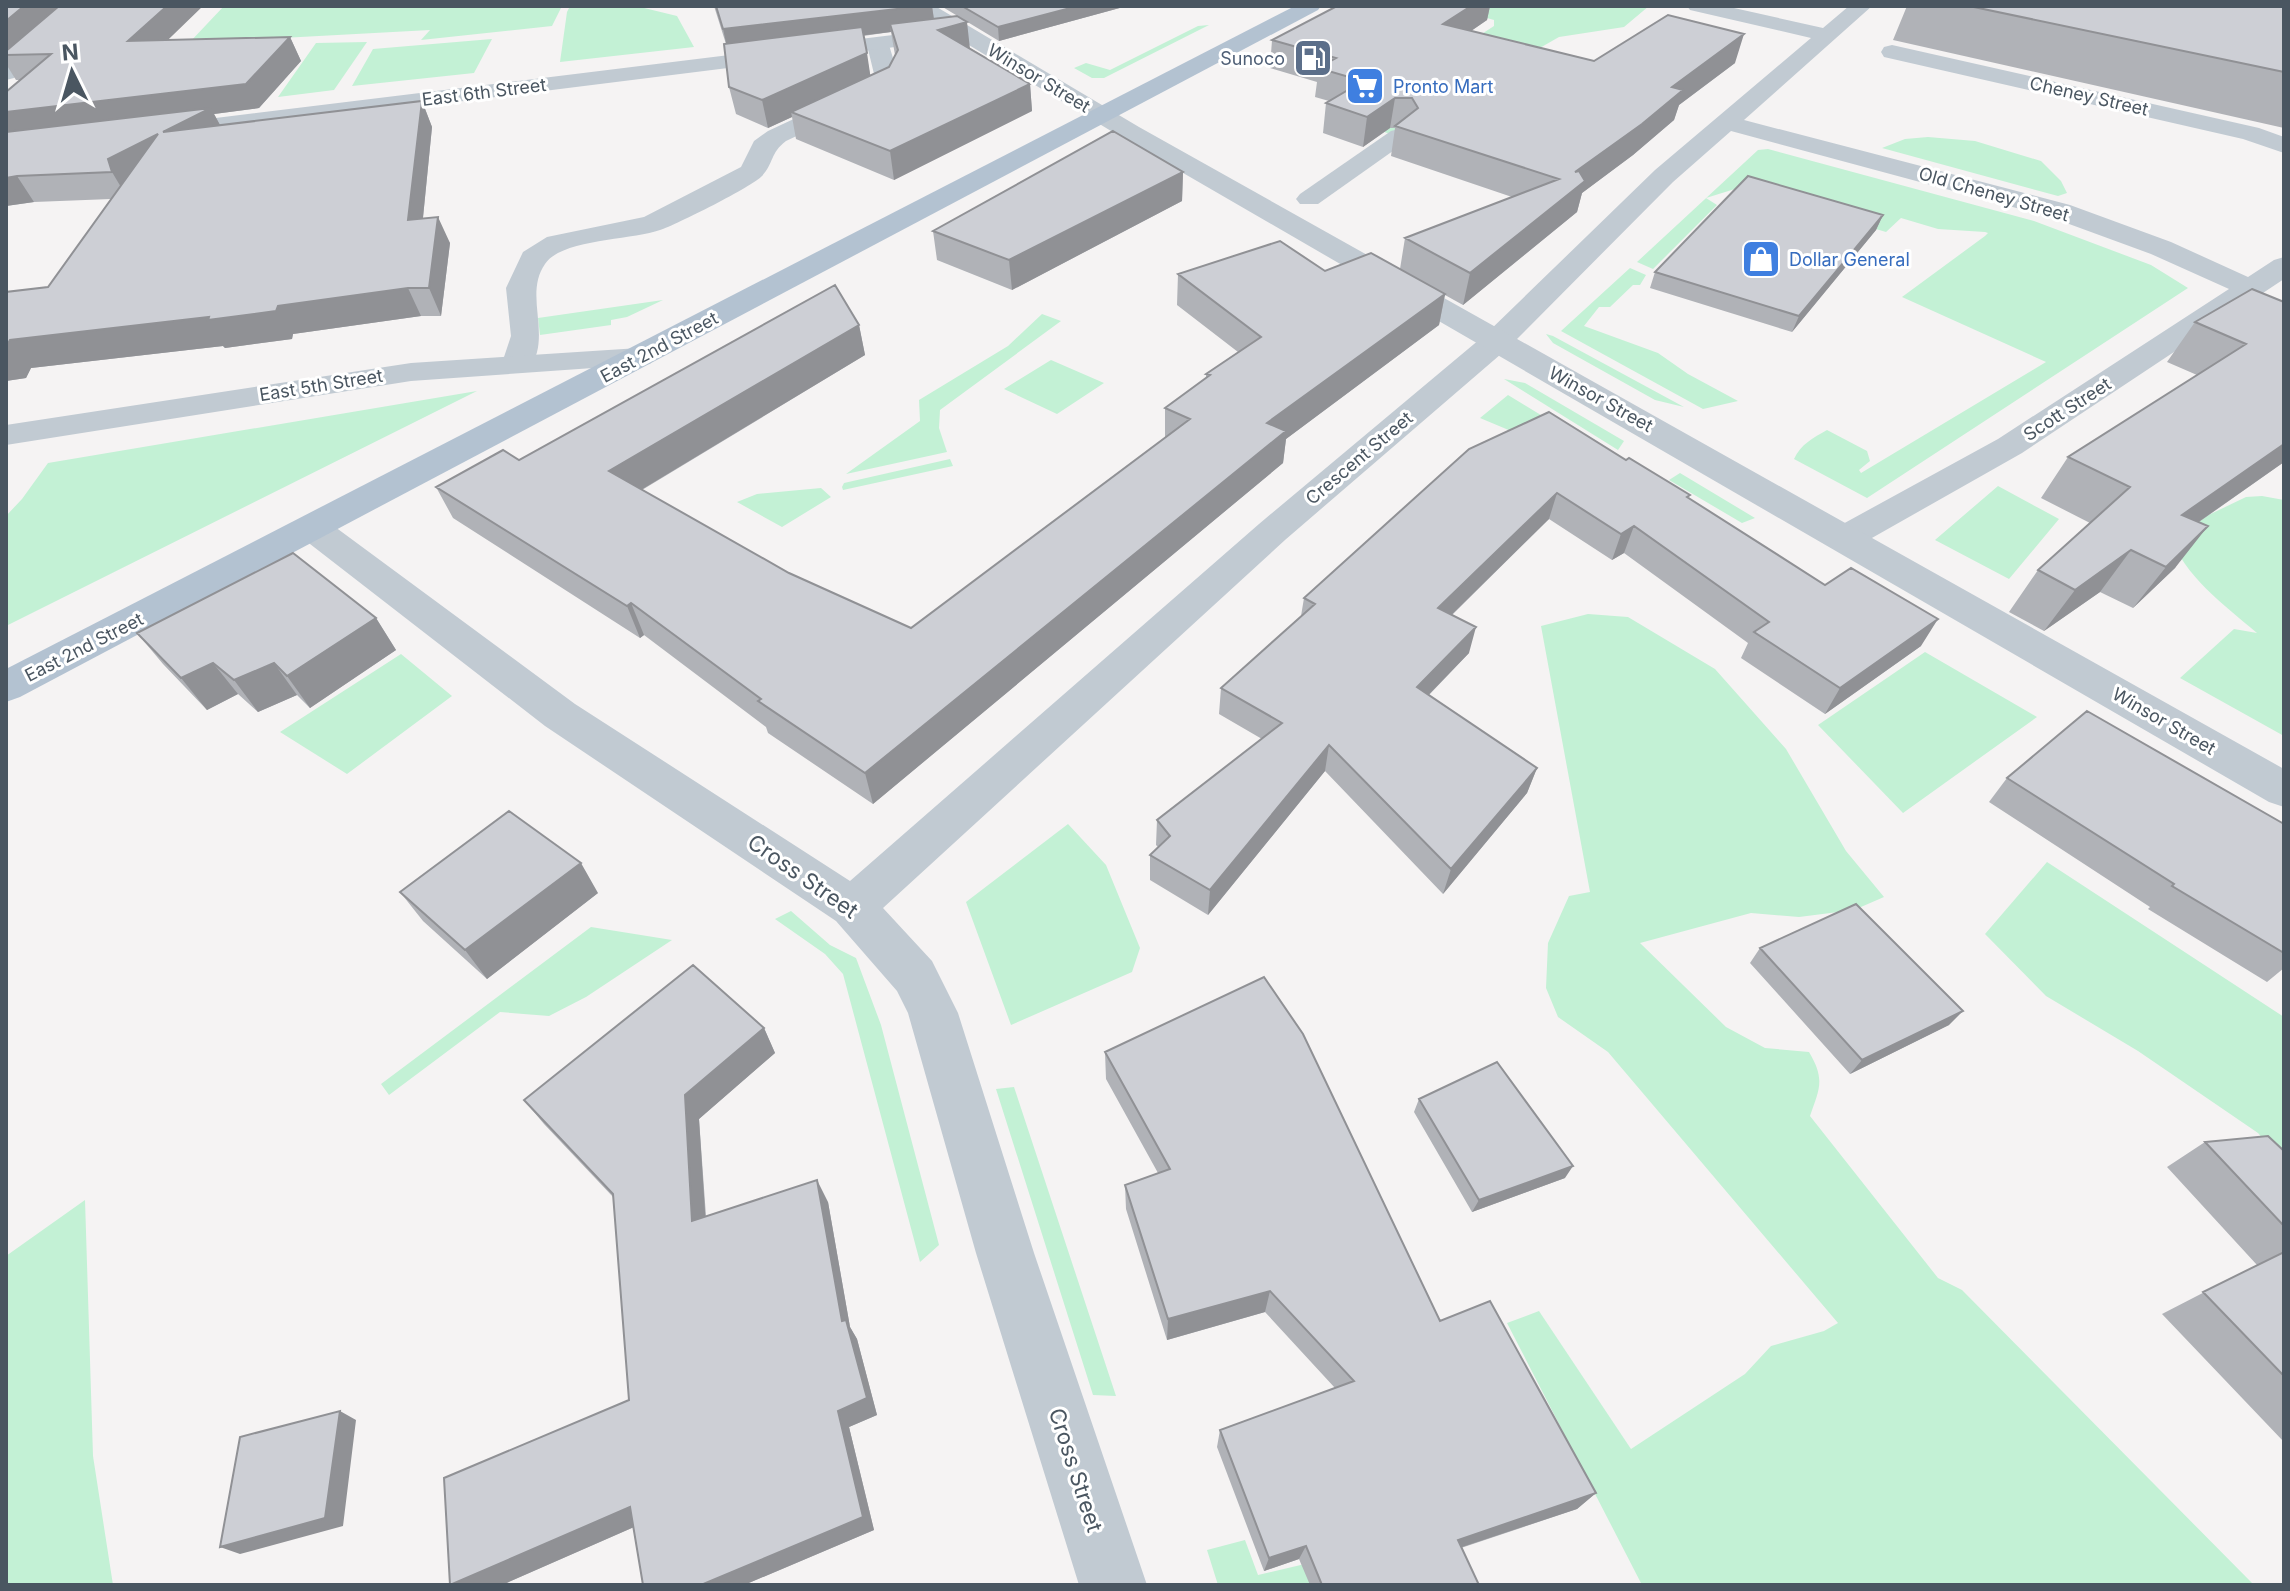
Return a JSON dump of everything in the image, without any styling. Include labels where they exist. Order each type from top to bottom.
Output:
[{"type":"main road","name":"East 2nd Street","points":[[6,687],[314,529],[1311,6]]},
{"type":"street","points":[[6,73],[84,6]]},
{"type":"street","name":"Winsor Street","points":[[920,6],[1102,116],[2284,790]]},
{"type":"street","points":[[1697,6],[1829,36]]},
{"type":"street","name":"Crescent Street","points":[[853,907],[1272,532],[1497,341],[1664,176],[1862,6]]},
{"type":"street","name":"East 6th Street","points":[[144,134],[878,45],[962,32]]},
{"type":"street","points":[[518,363],[526,336],[521,288],[533,258],[557,243],[652,224],[752,172],[763,146],[777,136],[882,87],[887,78],[878,45]]},
{"type":"street","name":"Cheney Street","points":[[1892,52],[2250,133],[2284,145]]},
{"type":"street","name":"Old Cheney Street","points":[[1728,123],[2060,211],[2161,248],[2252,289]]},
{"type":"street","points":[[1309,199],[1399,136]]},
{"type":"street","name":"Scott Street","points":[[1843,539],[2010,446],[2284,266]]},
{"type":"street","name":"East 5th Street","points":[[6,435],[370,377],[518,363],[639,357]]},
{"type":"street","name":"Cross Street","points":[[314,529],[560,715],[853,907],[915,976],[933,1013],[1005,1253],[1113,1585]]},
{"type":"green space","points":[[224,6],[562,6],[552,26],[421,40],[430,30],[189,43]]},
{"type":"green space","points":[[570,6],[636,6],[677,16],[694,47],[560,62]]},
{"type":"green space","points":[[1445,6],[1649,6],[1624,27],[1559,37],[1390,134],[1350,120],[1494,26],[1494,20]]},
{"type":"green space","points":[[1209,25],[1104,78],[1092,78],[1074,68],[1086,63],[1110,70],[1198,26]]},
{"type":"green space","points":[[492,39],[474,73],[352,86],[373,49]]},
{"type":"green space","points":[[367,42],[334,90],[278,97],[316,43]]},
{"type":"green space","points":[[1928,137],[1975,141],[2041,161],[2061,181],[2067,193],[2058,196],[1882,148],[1905,139]]},
{"type":"green space","points":[[1768,149],[2034,221],[2151,265],[2188,288],[1867,498],[1794,459],[1800,449],[1827,430],[1867,451],[1870,461],[1859,470],[1861,473],[2046,362],[1902,297],[1988,233],[1938,229],[1901,218],[1886,232],[1738,188],[1706,198],[1758,150]]},
{"type":"green space","points":[[1706,198],[1717,205],[1653,269],[1637,262]]},
{"type":"green space","points":[[1630,268],[1646,275],[1640,285],[1633,285],[1610,307],[1599,307],[1584,326],[1658,353],[1688,374],[1738,401],[1703,409],[1561,331]]},
{"type":"green space","points":[[663,300],[627,317],[611,320],[611,325],[540,335],[538,318]]},
{"type":"green space","points":[[1042,314],[1061,321],[940,410],[939,428],[947,452],[846,474],[920,421],[919,400],[1008,346]]},
{"type":"green space","points":[[1546,334],[1684,407],[1655,400],[1553,343]]},
{"type":"green space","points":[[1051,360],[1104,383],[1057,414],[1004,389]]},
{"type":"green space","points":[[1504,379],[1525,383],[1624,441],[1618,450]]},
{"type":"green space","points":[[477,391],[6,626],[6,516],[48,463]]},
{"type":"green space","points":[[1508,395],[1610,457],[1511,431],[1480,418]]},
{"type":"green space","points":[[950,459],[953,466],[843,490],[842,487],[844,483]]},
{"type":"green space","points":[[1680,473],[1755,518],[1742,523],[1669,480]]},
{"type":"green space","points":[[1998,486],[2059,519],[2009,579],[1935,540]]},
{"type":"green space","points":[[821,488],[831,497],[782,527],[737,502],[757,494]]},
{"type":"green space","points":[[2246,497],[2284,500],[2284,736],[2180,678],[2234,629],[2257,633],[2195,577],[2169,534]]},
{"type":"green space","points":[[1588,614],[1628,617],[1715,669],[1786,749],[1846,851],[1884,897],[1854,910],[1799,917],[1751,913],[1640,943],[1726,1027],[1765,1048],[1809,1052],[1819,1077],[1810,1116],[1938,1278],[1962,1290],[2254,1585],[1642,1585],[1507,1323],[1539,1311],[1631,1449],[1745,1374],[1771,1346],[1824,1331],[1838,1323],[1608,1052],[1558,1017],[1546,988],[1548,943],[1569,896],[1590,892],[1541,626]]},
{"type":"green space","points":[[1925,652],[2037,717],[1903,813],[1818,725]]},
{"type":"green space","points":[[401,654],[452,696],[347,774],[280,732]]},
{"type":"green space","points":[[1068,824],[1106,865],[1140,948],[1132,972],[1011,1025],[966,902]]},
{"type":"green space","points":[[2047,862],[2284,1017],[2284,1163],[2258,1133],[2138,1051],[2046,996],[1985,934]]},
{"type":"green space","points":[[791,911],[830,945],[856,958],[881,1025],[939,1245],[920,1262],[843,974],[825,954],[775,919]]},
{"type":"green space","points":[[591,927],[672,940],[586,997],[549,1016],[500,1012],[389,1095],[381,1084]]},
{"type":"green space","points":[[1014,1087],[1116,1396],[1093,1395],[996,1089]]},
{"type":"green space","points":[[85,1200],[93,1456],[113,1585],[6,1585],[6,1256]]},
{"type":"green space","points":[[1245,1540],[1258,1575],[1398,1542],[1369,1585],[1218,1585],[1207,1550]]},
{"type":"building","points":[[6,6],[24,6],[6,21]]},
{"type":"building","points":[[59,6],[167,6],[128,41],[290,37],[246,84],[6,112],[6,92],[51,54],[6,55],[6,51]]},
{"type":"building","points":[[716,6],[923,6],[723,29]]},
{"type":"building","points":[[962,6],[1078,6],[998,27]]},
{"type":"building","points":[[1337,6],[1471,6],[1443,24],[1594,61],[1668,15],[1744,34],[1672,87],[1683,90],[1575,172],[1579,171],[1585,181],[1470,273],[1405,238],[1559,179],[1395,126],[1418,108],[1412,98],[1395,98],[1367,117],[1326,103],[1363,81],[1318,68],[1336,58],[1272,40]]},
{"type":"building","points":[[1969,6],[2284,6],[2284,72]]},
{"type":"building","points":[[957,16],[967,22],[938,30],[1030,84],[890,151],[791,112],[889,67],[898,50],[890,24]]},
{"type":"building","points":[[862,27],[867,53],[762,100],[729,87],[724,44]]},
{"type":"building","points":[[422,101],[408,220],[438,217],[429,288],[408,288],[278,306],[276,311],[208,320],[209,317],[10,340],[6,347],[6,292],[48,287],[158,134],[108,159],[112,172],[6,178],[6,132],[211,108],[163,132]]},
{"type":"building","points":[[1113,131],[1183,172],[1009,260],[933,231]]},
{"type":"building","points":[[1748,176],[1883,215],[1799,316],[1655,272]]},
{"type":"building","points":[[1280,241],[1325,271],[1371,253],[1445,294],[1267,423],[1286,431],[865,773],[758,701],[761,699],[631,603],[627,606],[436,487],[503,450],[519,460],[835,285],[859,325],[609,471],[789,573],[911,628],[1190,419],[1165,408],[1210,375],[1206,374],[1261,337],[1178,274]]},
{"type":"building","points":[[2252,289],[2284,302],[2284,444],[2182,515],[2208,526],[2166,567],[2131,550],[2075,590],[2038,570],[2130,487],[2068,457],[2246,344],[2195,322]]},
{"type":"building","points":[[1549,412],[1690,495],[1687,497],[1825,585],[1851,568],[1938,619],[1840,688],[1754,632],[1769,622],[1634,526],[1621,534],[1557,493],[1438,608],[1476,627],[1417,687],[1537,768],[1451,869],[1329,745],[1210,890],[1150,855],[1170,836],[1157,820],[1282,723],[1221,688],[1315,604],[1304,598],[1469,449]]},
{"type":"building","points":[[293,553],[376,618],[287,676],[274,663],[234,680],[213,663],[181,678],[137,633]]},
{"type":"building","points":[[2087,711],[2284,824],[2284,953],[2172,886],[2174,884],[2007,778]]},
{"type":"building","points":[[509,811],[581,863],[465,950],[400,892]]},
{"type":"building","points":[[1856,904],[1963,1011],[1862,1060],[1760,948]]},
{"type":"building","points":[[693,965],[764,1028],[685,1095],[692,1221],[817,1180],[842,1321],[846,1320],[867,1398],[838,1411],[863,1517],[701,1585],[643,1585],[630,1507],[450,1585],[444,1478],[629,1400],[613,1194],[524,1100]]},
{"type":"building","points":[[1264,977],[1303,1034],[1440,1321],[1490,1301],[1596,1493],[1458,1540],[1479,1585],[1322,1585],[1306,1546],[1269,1558],[1220,1430],[1354,1381],[1270,1291],[1168,1319],[1125,1185],[1170,1169],[1105,1052]]},
{"type":"building","points":[[1497,1062],[1573,1166],[1479,1200],[1419,1099]]},
{"type":"building","points":[[2268,1136],[2284,1151],[2284,1226],[2205,1142]]},
{"type":"building","points":[[2284,1252],[2284,1376],[2203,1292]]},
{"type":"building","points":[[340,1411],[325,1518],[220,1547],[240,1437]]},
{"type":"place","name":"Sunoco","points":[[1313,58]]},
{"type":"place","name":"Pronto Mart","points":[[1365,86]]},
{"type":"place","name":"Dollar General","points":[[1761,259]]}]
